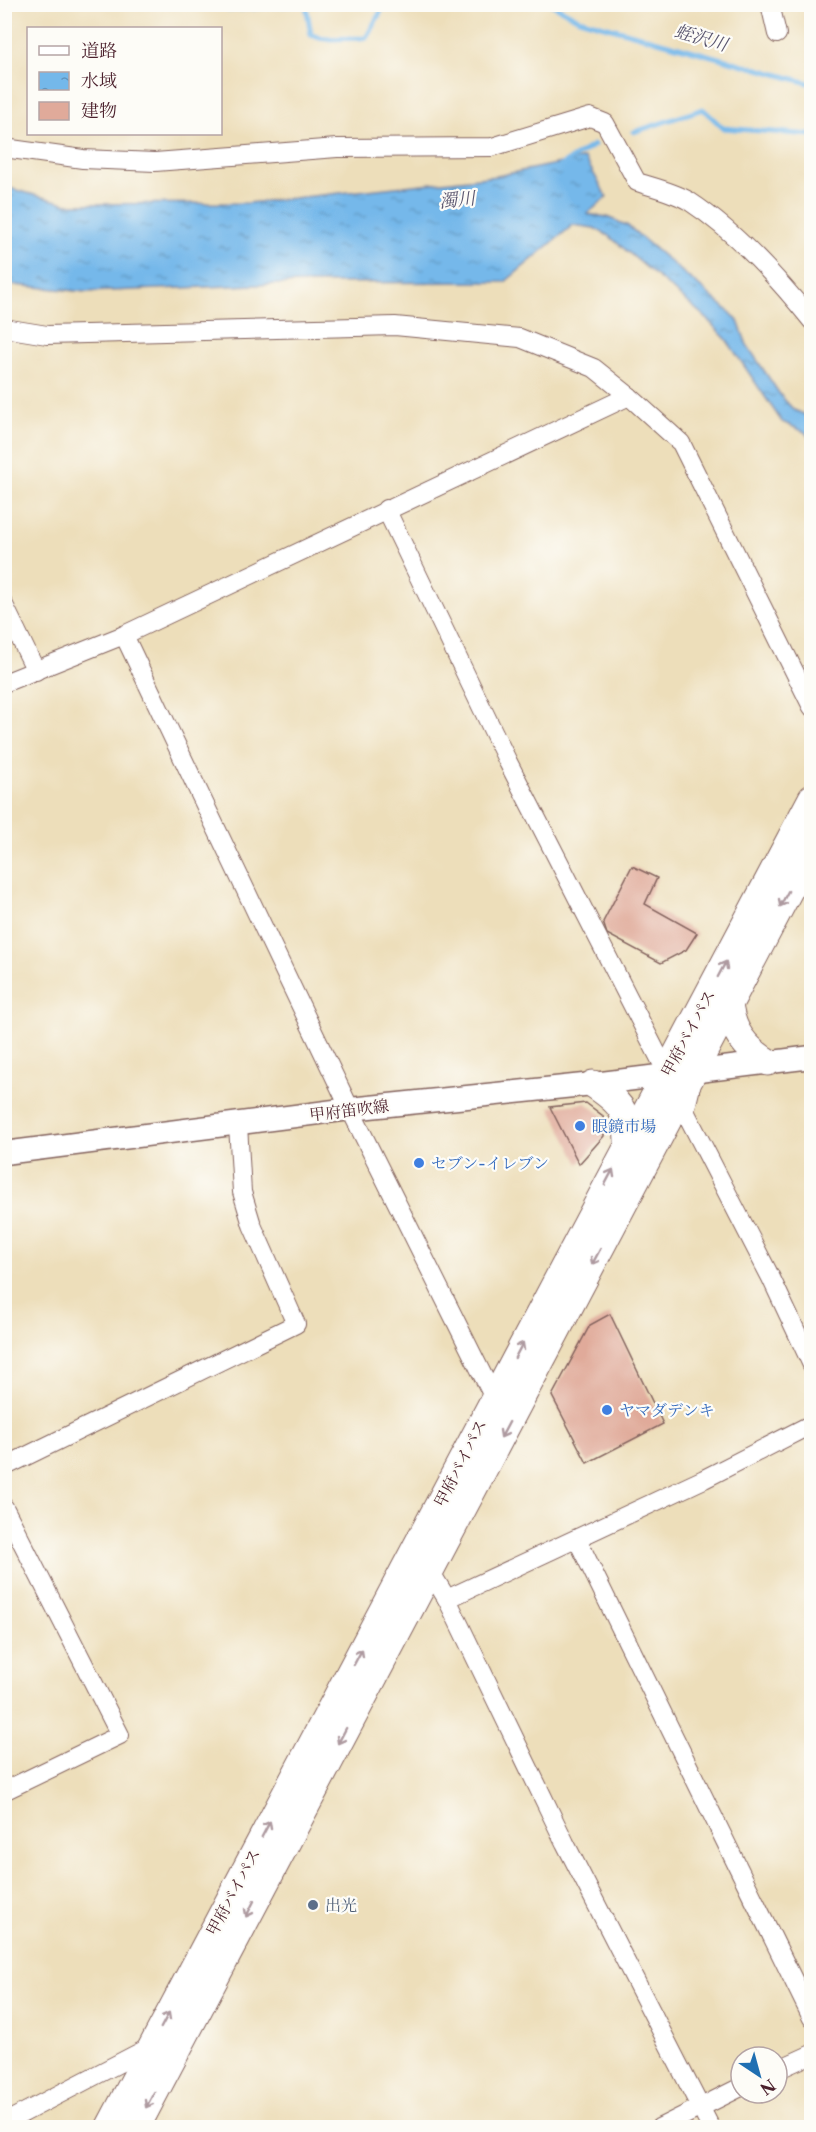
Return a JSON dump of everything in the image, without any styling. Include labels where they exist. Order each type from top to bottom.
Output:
[{"type":"highway","name":"甲府バイパス","points":[[136,2127],[409,1611],[423,1567],[494,1398],[628,1141],[812,798]]},
{"type":"highway","name":"甲府バイパス","points":[[109,2127],[398,1583],[423,1567],[694,1071],[812,847]]},
{"type":"highway","points":[[729,1003],[730,1016],[740,1038],[752,1053],[768,1062]]},
{"type":"highway","points":[[593,1084],[608,1095],[628,1120],[628,1141]]},
{"type":"main road","name":"甲府笛吹線","points":[[4,1153],[350,1109],[593,1084],[667,1072],[694,1071],[812,1056]]},
{"type":"street","points":[[770,4],[777,34]]},
{"type":"street","points":[[4,148],[83,159],[155,162],[337,148],[492,147],[590,117],[605,123],[636,182],[688,201],[738,241],[785,287],[812,321]]},
{"type":"street","points":[[4,328],[47,335],[395,326],[520,338],[594,368],[681,443],[812,707]]},
{"type":"street","points":[[9,682],[124,635],[386,508],[629,396]]},
{"type":"street","points":[[386,508],[508,762],[667,1072]]},
{"type":"street","points":[[4,605],[36,671]]},
{"type":"street","points":[[124,635],[350,1109],[494,1398]]},
{"type":"street","points":[[694,1071],[685,1112],[771,1278],[812,1365]]},
{"type":"street","points":[[4,1467],[296,1323],[252,1225],[242,1192],[238,1125]]},
{"type":"street","points":[[447,1599],[704,1479],[812,1424]]},
{"type":"street","points":[[4,1508],[120,1734],[4,1791]]},
{"type":"street","points":[[576,1539],[812,2018]]},
{"type":"street","points":[[423,1567],[447,1599],[565,1843],[711,2127]]},
{"type":"street","points":[[4,2123],[152,2046]]},
{"type":"street","points":[[789,2065],[812,2054]]},
{"type":"street","points":[[659,2127],[729,2093]]},
{"type":"water","name":"濁川","points":[[585,158],[607,197],[587,214],[607,217],[628,226],[731,313],[738,321],[747,345],[781,396],[794,410],[811,417],[811,440],[805,432],[782,422],[726,339],[704,316],[609,236],[594,228],[573,225],[505,282],[302,283],[86,292],[5,284],[5,187],[68,204],[248,203],[497,176]]},
{"type":"building","points":[[632,866],[657,878],[645,904],[697,933],[686,950],[661,963],[607,934],[603,922]]},
{"type":"building","points":[[586,1103],[603,1116],[604,1136],[579,1164],[550,1107]]},
{"type":"building","points":[[610,1314],[663,1424],[587,1463],[552,1396],[590,1325]]},
{"type":"waterway","name":"蛭沢川","points":[[227,4],[228,10],[304,4]]},
{"type":"waterway","name":"蛭沢川","points":[[306,4],[311,35],[325,39],[366,38],[385,4]]},
{"type":"waterway","name":"蛭沢川","points":[[551,4],[579,19],[812,84]]},
{"type":"waterway","points":[[634,132],[703,109],[723,128],[812,135]]},
{"type":"waterway","points":[[560,166],[594,145]]},
{"type":"place","name":"眼鏡市場","points":[[580,1126]]},
{"type":"place","name":"セブン-イレブン","points":[[419,1163]]},
{"type":"place","name":"ヤマダデンキ","points":[[607,1410]]},
{"type":"place","name":"出光","points":[[313,1905]]}]
